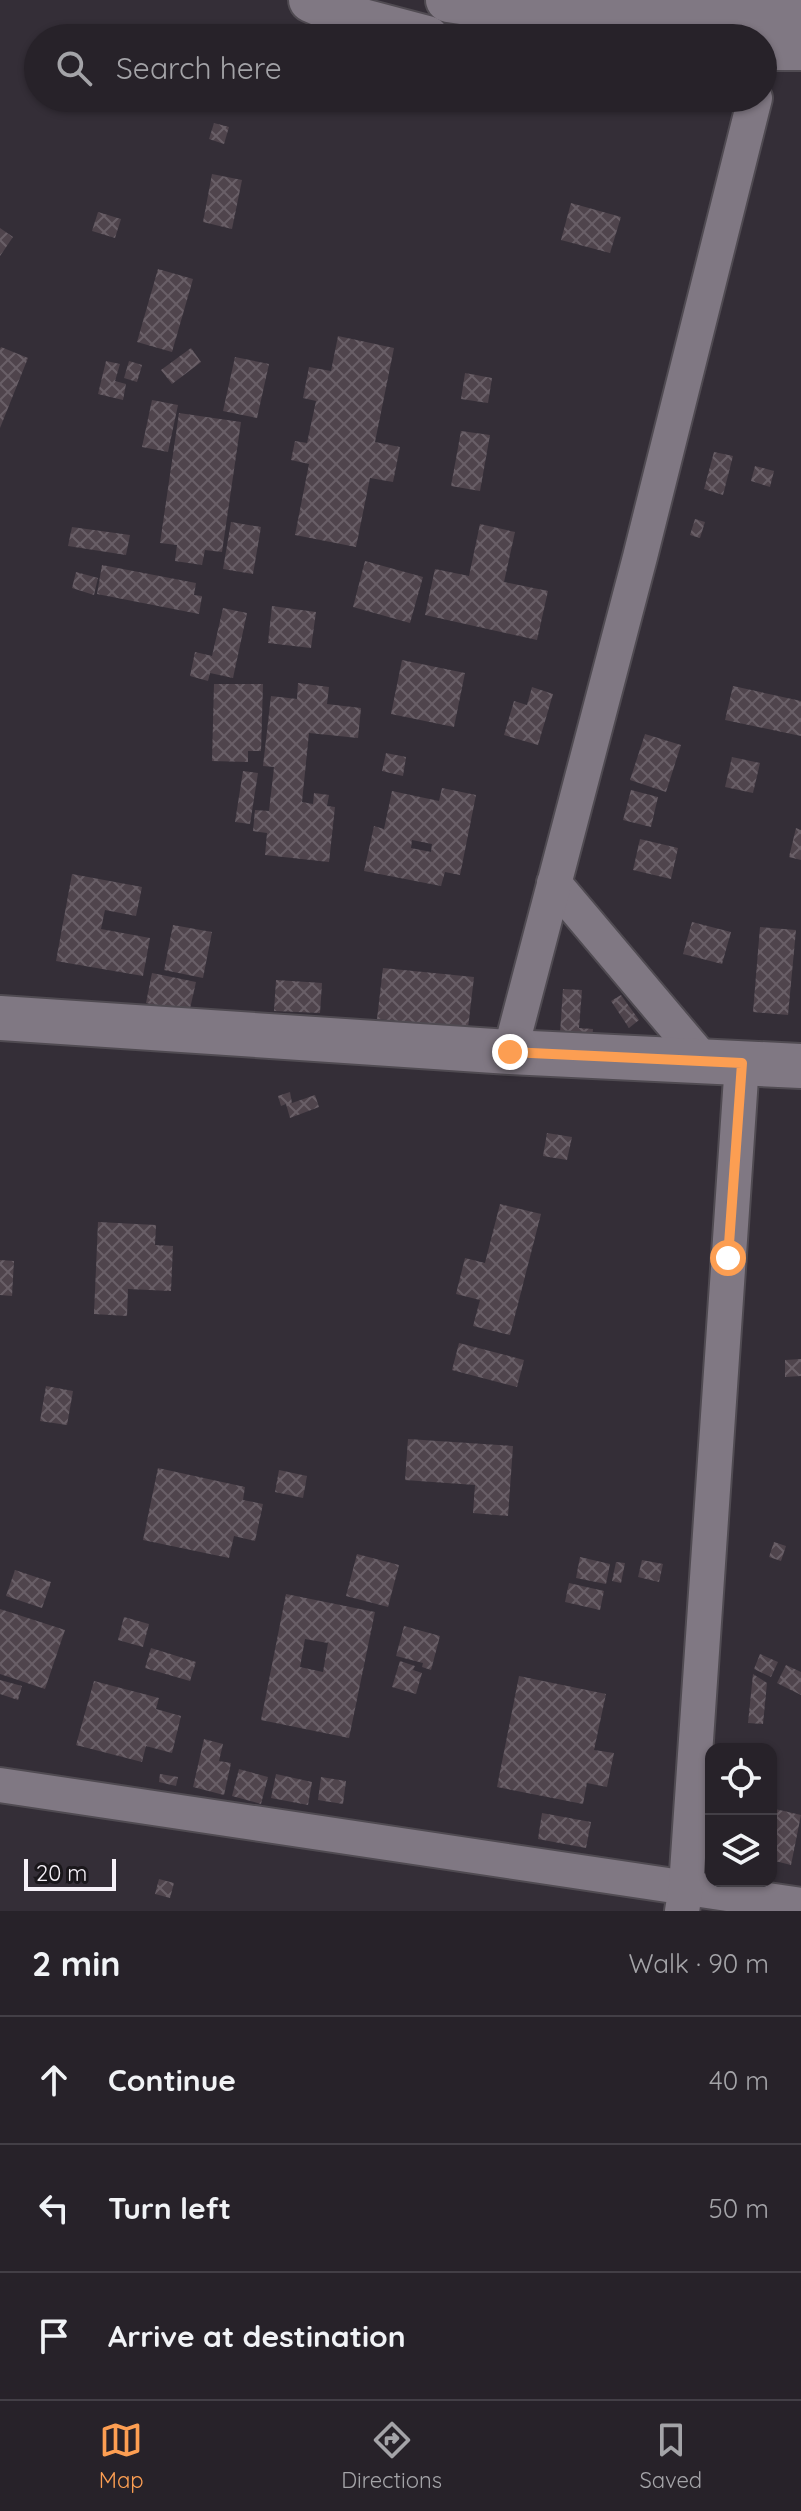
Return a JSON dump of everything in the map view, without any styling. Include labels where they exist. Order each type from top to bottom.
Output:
[{"type":"street","points":[[311,0],[374,24]]},
{"type":"street","points":[[448,0],[535,13],[587,14],[694,24]]},
{"type":"street","points":[[510,1052],[640,557],[751,112]]},
{"type":"street","points":[[554,883],[723,1062],[684,1899]]},
{"type":"street","points":[[0,1018],[510,1052],[801,1066]]},
{"type":"street","points":[[0,1785],[305,1833],[684,1899],[801,1905]]},
{"type":"building","points":[[214,123],[229,127],[224,144],[209,139]]},
{"type":"building","points":[[212,174],[242,180],[232,229],[203,222]]},
{"type":"building","points":[[571,203],[621,217],[610,253],[561,240]]},
{"type":"building","points":[[98,212],[121,219],[115,238],[92,231]]},
{"type":"building","points":[[0,228],[13,237],[0,256]]},
{"type":"building","points":[[158,269],[193,279],[172,352],[137,342]]},
{"type":"building","points":[[338,336],[394,348],[375,442],[400,447],[393,482],[370,478],[356,547],[295,535],[309,464],[291,460],[295,441],[307,443],[316,401],[303,398],[309,367],[331,371]]},
{"type":"building","points":[[191,348],[201,362],[172,384],[161,370]]},
{"type":"building","points":[[0,349],[28,358],[0,428]]},
{"type":"building","points":[[235,357],[269,364],[257,418],[223,411]]},
{"type":"building","points":[[106,361],[120,364],[115,381],[126,384],[123,400],[98,394]]},
{"type":"building","points":[[129,361],[142,365],[137,382],[124,378]]},
{"type":"building","points":[[465,373],[492,378],[488,403],[461,399]]},
{"type":"building","points":[[152,400],[178,405],[168,452],[142,447]]},
{"type":"building","points":[[179,413],[241,422],[222,552],[205,550],[202,565],[175,561],[177,545],[160,543]]},
{"type":"building","points":[[461,431],[490,435],[480,491],[451,486]]},
{"type":"building","points":[[714,452],[733,456],[723,495],[704,489]]},
{"type":"building","points":[[755,466],[774,471],[770,487],[751,481]]},
{"type":"building","points":[[695,519],[705,522],[700,538],[690,535]]},
{"type":"building","points":[[231,522],[261,527],[253,574],[223,569]]},
{"type":"building","points":[[480,524],[515,532],[504,582],[548,591],[537,640],[425,615],[435,569],[469,576]]},
{"type":"building","points":[[72,527],[130,535],[126,555],[68,546]]},
{"type":"building","points":[[365,561],[423,577],[410,623],[353,607]]},
{"type":"building","points":[[102,565],[196,583],[194,595],[202,596],[199,614],[97,594]]},
{"type":"building","points":[[76,572],[98,578],[94,595],[72,588]]},
{"type":"building","points":[[272,606],[316,612],[311,648],[268,643]]},
{"type":"building","points":[[223,608],[247,613],[233,678],[210,673],[208,681],[190,676],[195,652],[212,656]]},
{"type":"building","points":[[402,660],[465,673],[454,727],[391,714]]},
{"type":"building","points":[[298,683],[329,687],[327,704],[361,708],[358,738],[309,733],[302,802],[313,804],[314,793],[329,795],[327,806],[335,807],[329,862],[265,855],[267,833],[253,831],[255,810],[269,811],[274,767],[263,766],[271,696],[297,699]]},
{"type":"building","points":[[214,684],[263,684],[261,751],[248,751],[248,762],[212,761]]},
{"type":"building","points":[[733,686],[801,701],[801,736],[725,720]]},
{"type":"building","points":[[532,687],[553,694],[538,745],[504,735],[514,701],[527,705]]},
{"type":"building","points":[[645,734],[681,745],[666,792],[630,780]]},
{"type":"building","points":[[386,753],[406,757],[403,776],[382,771]]},
{"type":"building","points":[[732,757],[760,763],[753,793],[725,787]]},
{"type":"building","points":[[243,771],[258,773],[250,824],[235,822]]},
{"type":"building","points":[[442,788],[476,795],[460,875],[445,872],[441,886],[364,871],[374,826],[384,829],[392,791],[439,801]],"holes":[[[412,840],[432,844],[431,852],[411,848]]]},
{"type":"building","points":[[631,790],[658,797],[651,827],[623,820]]},
{"type":"building","points":[[796,828],[801,830],[801,860],[789,857]]},
{"type":"building","points":[[640,839],[678,848],[671,879],[633,870]]},
{"type":"building","points":[[72,874],[142,887],[136,916],[105,910],[101,929],[150,938],[143,976],[56,961]]},
{"type":"building","points":[[692,922],[731,932],[722,964],[683,954]]},
{"type":"building","points":[[173,925],[212,932],[203,978],[164,970]]},
{"type":"building","points":[[760,927],[796,930],[788,1015],[753,1012]]},
{"type":"building","points":[[383,968],[474,977],[468,1028],[377,1019]]},
{"type":"building","points":[[152,973],[196,982],[189,1013],[146,1003]]},
{"type":"building","points":[[276,980],[322,983],[320,1013],[274,1011]]},
{"type":"building","points":[[563,989],[582,990],[579,1028],[593,1029],[591,1050],[559,1048]]},
{"type":"building","points":[[621,995],[639,1020],[629,1028],[611,1001]]},
{"type":"building","points":[[290,1092],[292,1103],[315,1095],[319,1107],[290,1118],[286,1104],[281,1106],[278,1096]]},
{"type":"building","points":[[547,1133],[572,1137],[567,1160],[543,1156]]},
{"type":"building","points":[[500,1204],[541,1214],[510,1335],[473,1326],[480,1300],[456,1294],[465,1258],[485,1263]]},
{"type":"building","points":[[98,1222],[156,1225],[155,1245],[173,1246],[171,1291],[128,1289],[127,1316],[94,1314]]},
{"type":"building","points":[[0,1260],[14,1261],[12,1296],[0,1295]]},
{"type":"building","points":[[459,1343],[524,1360],[517,1387],[452,1370]]},
{"type":"building","points":[[801,1359],[801,1376],[785,1377],[785,1360]]},
{"type":"building","points":[[46,1386],[73,1391],[67,1425],[40,1421]]},
{"type":"building","points":[[408,1439],[513,1446],[508,1516],[473,1513],[475,1485],[405,1480]]},
{"type":"building","points":[[158,1468],[245,1487],[243,1500],[263,1504],[255,1541],[234,1536],[229,1558],[143,1540]]},
{"type":"building","points":[[279,1470],[307,1476],[303,1498],[275,1492]]},
{"type":"building","points":[[774,1542],[786,1546],[781,1561],[769,1557]]},
{"type":"building","points":[[357,1554],[399,1565],[388,1607],[346,1596]]},
{"type":"building","points":[[580,1557],[610,1564],[606,1584],[576,1578]]},
{"type":"building","points":[[642,1560],[663,1564],[659,1582],[638,1577]]},
{"type":"building","points":[[616,1562],[625,1563],[621,1583],[612,1581]]},
{"type":"building","points":[[15,1570],[51,1582],[42,1608],[6,1596]]},
{"type":"building","points":[[569,1583],[604,1591],[600,1610],[565,1602]]},
{"type":"building","points":[[286,1594],[375,1612],[349,1738],[261,1720]],"holes":[[[305,1639],[328,1643],[323,1672],[300,1667]]]},
{"type":"building","points":[[0,1609],[65,1630],[45,1689],[0,1674]]},
{"type":"building","points":[[124,1617],[149,1624],[143,1647],[118,1640]]},
{"type":"building","points":[[404,1626],[440,1636],[431,1670],[422,1667],[423,1663],[396,1656]]},
{"type":"building","points":[[151,1648],[196,1662],[190,1681],[145,1668]]},
{"type":"building","points":[[760,1654],[778,1662],[771,1677],[754,1669]]},
{"type":"building","points":[[400,1661],[415,1666],[413,1670],[422,1673],[416,1694],[392,1687]]},
{"type":"building","points":[[786,1665],[801,1672],[801,1695],[777,1683]]},
{"type":"building","points":[[753,1674],[767,1683],[763,1724],[748,1723]]},
{"type":"building","points":[[519,1676],[606,1694],[594,1750],[614,1753],[607,1787],[587,1783],[583,1804],[497,1787]]},
{"type":"building","points":[[0,1680],[22,1686],[18,1700],[0,1694]]},
{"type":"building","points":[[94,1681],[159,1698],[156,1709],[181,1716],[172,1753],[146,1746],[142,1762],[76,1745]]},
{"type":"building","points":[[204,1739],[223,1744],[219,1761],[231,1763],[224,1795],[193,1787]]},
{"type":"building","points":[[239,1769],[268,1777],[261,1804],[232,1796]]},
{"type":"building","points":[[160,1774],[178,1777],[176,1786],[159,1782]]},
{"type":"building","points":[[276,1774],[312,1782],[308,1805],[271,1798]]},
{"type":"building","points":[[321,1777],[346,1781],[343,1804],[318,1800]]},
{"type":"building","points":[[777,1809],[801,1815],[791,1865],[777,1862]]},
{"type":"building","points":[[542,1813],[591,1822],[586,1848],[538,1839]]},
{"type":"building","points":[[159,1879],[174,1883],[170,1898],[155,1894]]},
{"type":"route","points":[[510,1052],[742,1063],[728,1258]]}]
